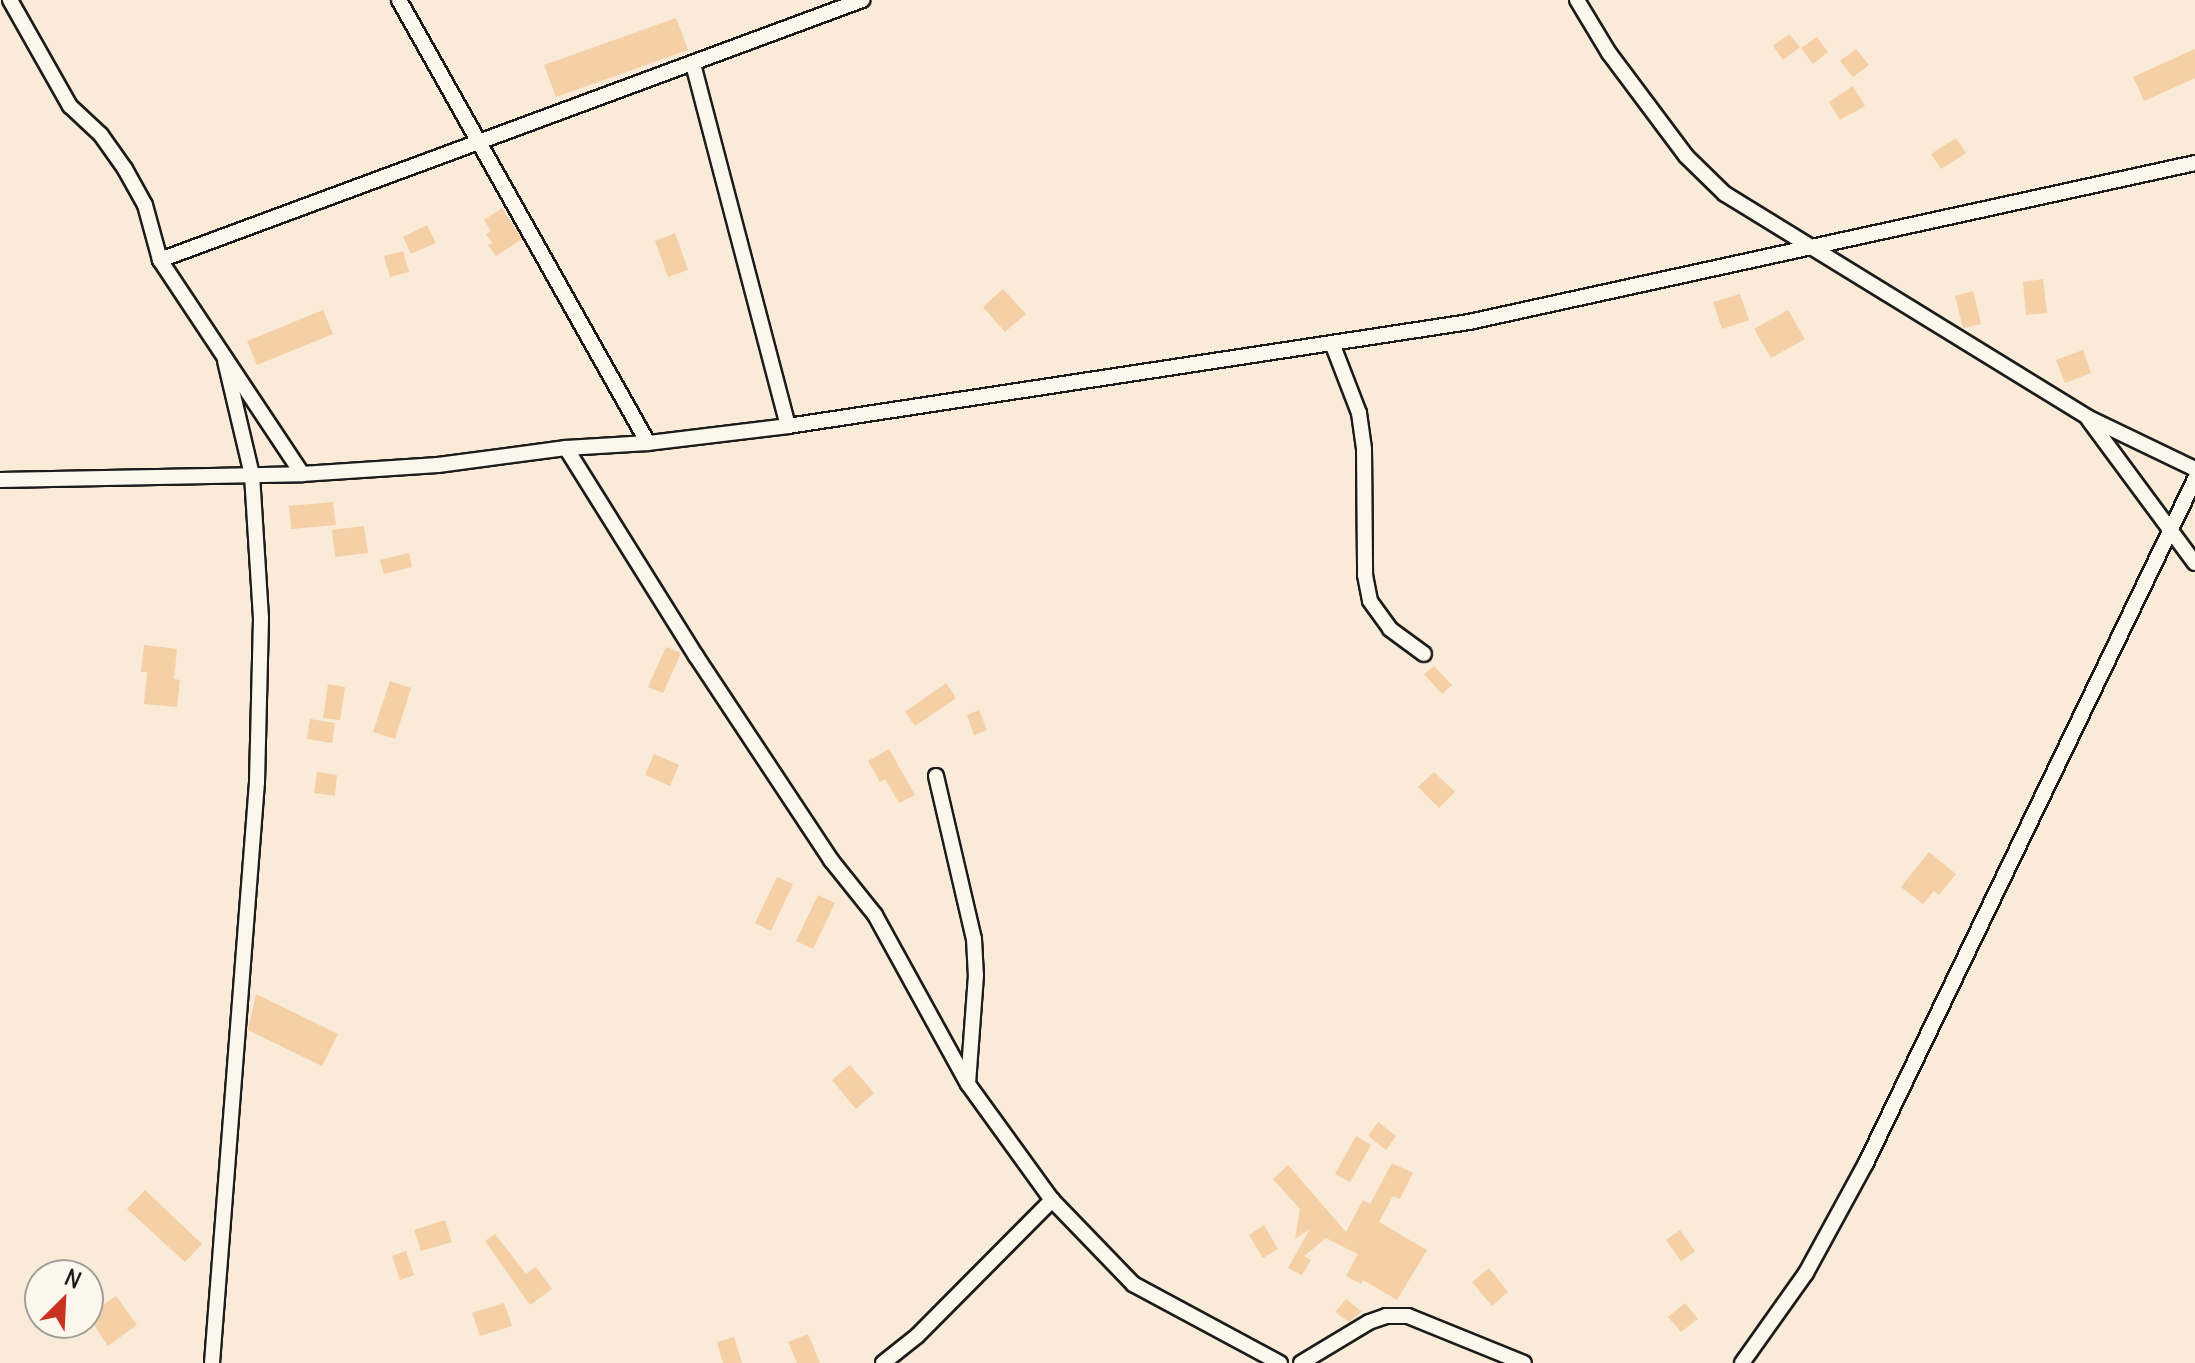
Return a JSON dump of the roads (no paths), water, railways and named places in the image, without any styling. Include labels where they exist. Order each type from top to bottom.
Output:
[{"type":"street","points":[[10,0],[70,106],[101,135],[125,169],[145,205],[160,260],[302,474]]},
{"type":"street","points":[[399,0],[481,140],[648,443]]},
{"type":"street","points":[[160,260],[862,0]]},
{"type":"street","points":[[1577,0],[1609,53],[1686,156],[1725,194],[2087,417],[2195,469]]},
{"type":"street","points":[[693,64],[788,426]]},
{"type":"street","points":[[0,480],[302,474],[438,465],[566,448],[648,443],[788,426],[1469,322],[2195,163]]},
{"type":"street","points":[[1332,343],[1361,425],[1365,575],[1370,601],[1390,629],[1424,654]]},
{"type":"street","points":[[212,1363],[257,782],[261,618],[252,475],[225,361]]},
{"type":"street","points":[[2087,417],[2195,563]]},
{"type":"street","points":[[566,448],[696,656],[831,860],[875,915],[968,1084],[1052,1200],[1133,1284],[1280,1363]]},
{"type":"street","points":[[1742,1363],[1806,1273],[1866,1163],[2195,479]]},
{"type":"street","points":[[936,776],[974,939],[976,975],[968,1084]]},
{"type":"street","points":[[883,1363],[917,1336],[1052,1200]]},
{"type":"street","points":[[1301,1363],[1369,1322],[1386,1316],[1408,1316],[1524,1363]]}]
